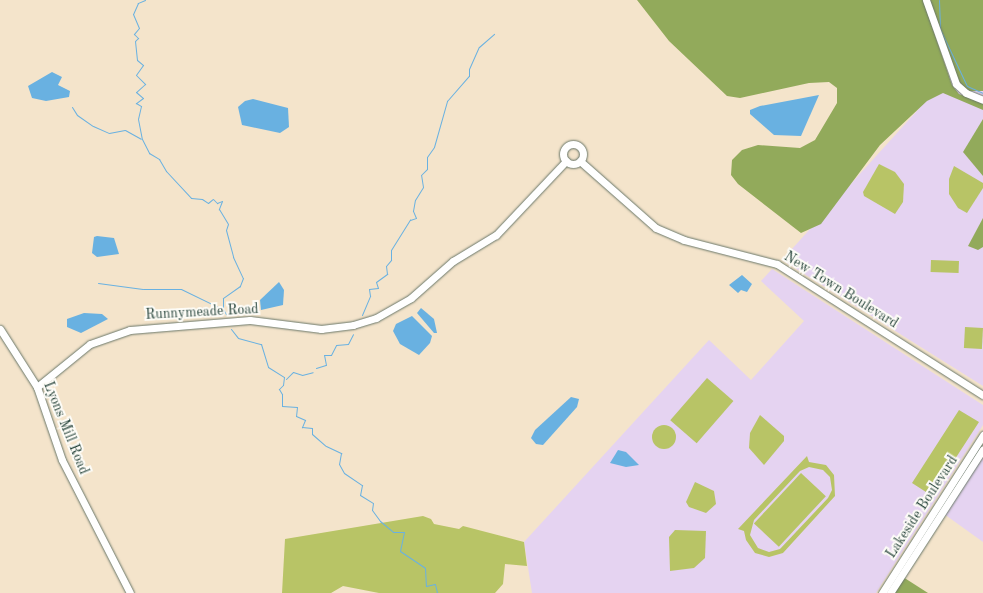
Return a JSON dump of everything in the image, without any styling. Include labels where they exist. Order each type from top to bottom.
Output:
[{"type":"street","points":[[926,0],[956,84],[966,93],[983,100]]},
{"type":"street","points":[[573,144],[582,151],[580,161],[573,164],[566,161],[564,150],[573,144]]},
{"type":"street","name":"Runnymeade Road","points":[[37,387],[84,348],[130,330],[250,320],[321,329],[353,325],[376,318],[411,298],[453,261],[496,235],[566,161]]},
{"type":"street","name":"New Town Boulevard","points":[[580,161],[656,228],[684,240],[777,264],[983,395]]},
{"type":"street","name":"Lyons Mill Road","points":[[0,329],[37,387],[62,460],[130,593]]},
{"type":"street","name":"Lakeside Boulevard","points":[[882,593],[983,436]]},
{"type":"street","name":"Lakeside Boulevard","points":[[890,593],[983,449]]},
{"type":"shaded area","points":[[963,60],[983,80],[983,386],[782,260]]},
{"type":"shaded area","points":[[772,269],[983,405],[983,425],[876,593],[532,593],[524,542],[709,340],[751,380],[804,321],[761,281]]},
{"type":"shaded area","points":[[983,453],[983,542],[944,514]]},
{"type":"green space","points":[[637,0],[923,0],[952,85],[959,94],[983,103],[983,110],[943,93],[927,101],[880,145],[821,224],[801,233],[738,184],[731,175],[732,160],[742,150],[758,145],[800,148],[815,140],[837,103],[837,88],[829,82],[809,83],[740,98],[727,96],[669,41]]},
{"type":"green space","points":[[929,0],[983,0],[983,91],[968,91],[958,81]]},
{"type":"green space","points":[[983,119],[983,176],[963,152]]},
{"type":"green space","points":[[879,164],[895,172],[904,184],[903,202],[895,214],[864,196],[863,192]]},
{"type":"green space","points":[[954,166],[983,183],[983,188],[967,213],[958,208],[949,194],[949,179]]},
{"type":"green space","points":[[983,218],[983,247],[978,250],[968,246]]},
{"type":"green space","points":[[931,260],[959,261],[959,273],[931,272]]},
{"type":"green space","points":[[965,327],[983,328],[982,349],[964,348]]},
{"type":"green space","points":[[707,378],[733,401],[697,443],[670,420]]},
{"type":"green space","points":[[959,410],[979,422],[946,473],[941,470],[926,492],[912,483]]},
{"type":"green space","points":[[760,415],[784,436],[784,441],[764,465],[749,448],[750,433]]},
{"type":"green space","points":[[664,425],[673,428],[676,437],[673,446],[664,449],[655,446],[652,437],[655,428]]},
{"type":"green space","points":[[807,456],[809,462],[826,465],[834,475],[835,496],[783,553],[769,557],[755,553],[746,540],[744,531],[738,529]],"holes":[[[809,467],[823,470],[830,477],[832,490],[828,498],[780,549],[769,552],[758,548],[750,535],[754,520],[800,471]]]},
{"type":"green space","points":[[801,473],[826,496],[779,547],[754,523]]},
{"type":"green space","points":[[695,482],[714,491],[716,504],[706,513],[689,507],[686,502]]},
{"type":"green space","points":[[423,516],[431,519],[434,524],[459,529],[463,526],[524,542],[527,566],[505,564],[503,584],[495,593],[379,593],[343,586],[331,593],[282,593],[285,539]]},
{"type":"green space","points":[[675,530],[706,531],[705,558],[694,568],[670,571],[669,537]]},
{"type":"green space","points":[[903,577],[928,593],[893,593]]},
{"type":"water","points":[[52,72],[62,77],[58,85],[70,91],[69,97],[46,101],[32,98],[28,86]]},
{"type":"water","points":[[819,95],[801,136],[774,135],[750,114],[750,110],[760,106]]},
{"type":"water","points":[[253,99],[288,108],[289,127],[280,133],[242,125],[238,107],[245,101]]},
{"type":"water","points":[[94,237],[114,238],[119,254],[97,257],[92,253]]},
{"type":"water","points":[[742,275],[752,284],[747,292],[741,290],[738,293],[729,285]]},
{"type":"water","points":[[279,282],[284,290],[283,305],[261,310],[260,300]]},
{"type":"water","points":[[421,308],[434,319],[437,333],[434,333],[417,313]]},
{"type":"water","points":[[84,313],[102,314],[108,319],[81,333],[67,327],[67,319]]},
{"type":"water","points":[[412,316],[432,336],[430,343],[419,355],[400,344],[393,331],[396,324]]},
{"type":"water","points":[[571,397],[579,399],[577,407],[543,445],[536,444],[531,438],[535,430]]},
{"type":"water","points":[[618,450],[626,452],[639,465],[626,467],[610,463]]},
{"type":"waterway","points":[[145,0],[138,3],[133,14],[139,28],[134,34],[138,38],[135,41],[137,60],[143,65],[136,75],[145,84],[136,92],[143,98],[136,103],[141,106],[138,119],[142,139],[149,153],[159,159],[166,171],[191,198],[202,199],[208,203],[213,199],[217,203],[222,201],[219,209],[228,224],[226,230],[233,257],[243,278],[240,286],[223,298],[223,309],[226,314]]},
{"type":"waterway","points":[[939,0],[940,29],[967,86],[983,93]]},
{"type":"waterway","points":[[362,315],[370,296],[369,289],[378,288],[376,282],[387,274],[386,266],[391,260],[391,250],[410,220],[416,218],[413,211],[415,200],[423,187],[421,175],[427,169],[427,157],[434,147],[447,101],[469,76],[469,69],[479,47],[494,34]]},
{"type":"waterway","points":[[72,107],[77,115],[93,126],[109,133],[125,130],[141,139]]},
{"type":"waterway","points":[[98,283],[143,289],[181,289],[222,309]]},
{"type":"waterway","points":[[231,329],[238,338],[261,344],[268,367],[284,377],[283,385],[279,389],[282,394],[282,406],[297,407],[296,416],[305,420],[302,427],[312,428],[312,434],[326,446],[341,453],[339,464],[344,473],[362,485],[360,495],[373,503],[372,510],[380,521],[393,532],[404,532],[400,551],[425,568],[426,586],[435,584],[437,593]]},
{"type":"waterway","points":[[316,368],[326,365],[324,355],[331,355],[336,345],[348,344],[353,334]]},
{"type":"waterway","points":[[286,379],[293,372],[302,375],[313,372]]}]
